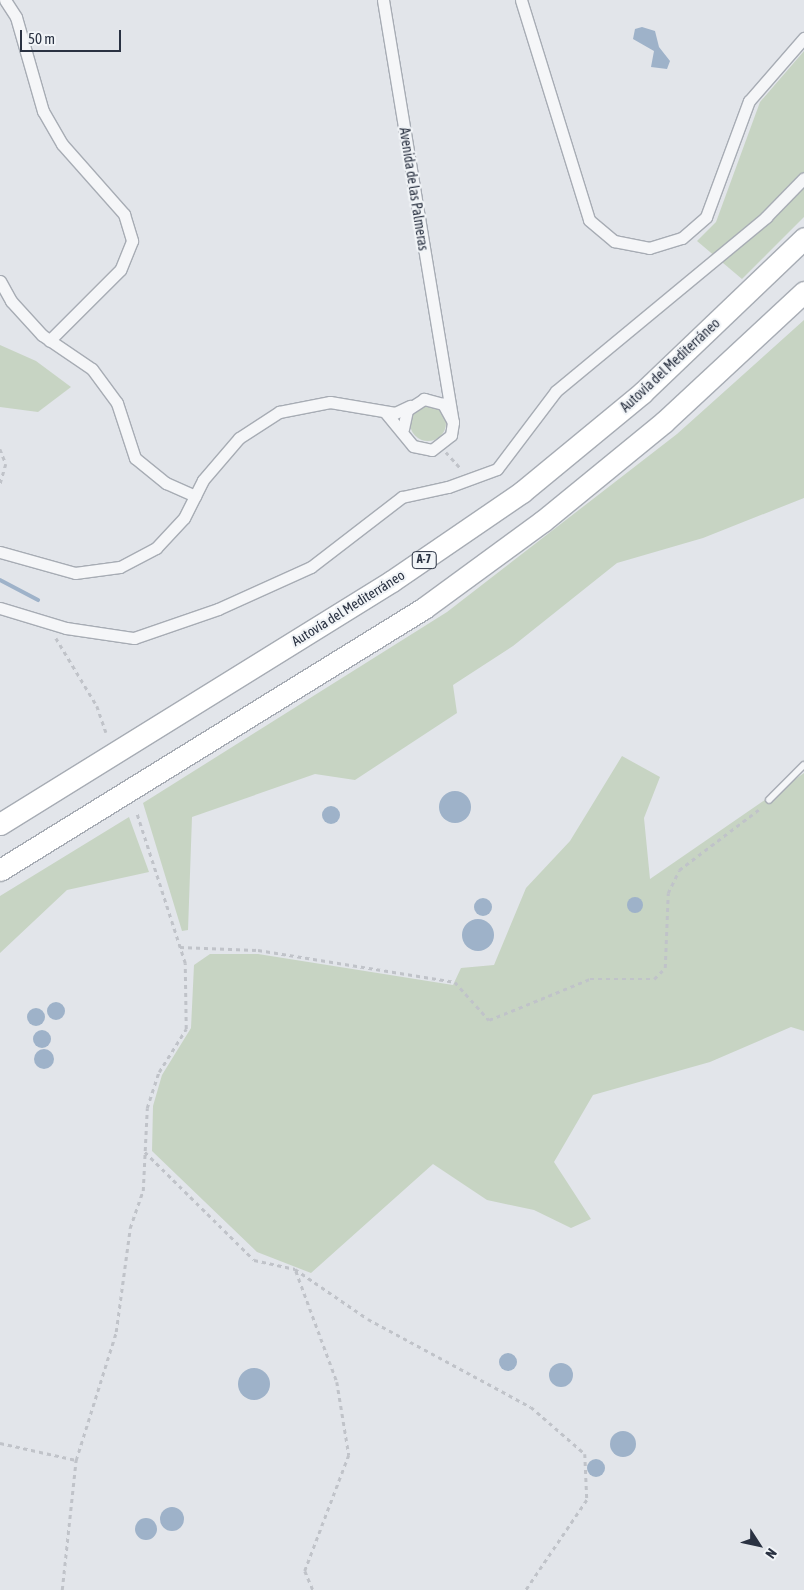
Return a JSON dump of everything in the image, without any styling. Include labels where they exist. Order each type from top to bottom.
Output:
[{"type":"highway","name":"Autovía del Mediterráneo","points":[[0,824],[392,581],[522,492],[642,394],[804,238]]},
{"type":"highway","points":[[0,870],[424,608],[543,521],[656,428],[804,292]]},
{"type":"street","points":[[5,0],[16,17],[43,111],[62,144],[124,214],[132,241],[120,270],[50,341]]},
{"type":"street","name":"Avenida de las Palmeras","points":[[383,0],[444,378],[453,422]]},
{"type":"street","points":[[521,0],[589,220],[614,241],[649,248],[682,238],[706,217],[748,101],[804,38]]},
{"type":"street","points":[[0,608],[46,622],[134,638],[218,609],[311,567],[402,497],[470,479],[498,469],[556,392],[766,216],[804,178]]},
{"type":"street","points":[[0,281],[11,302],[50,341],[92,369],[112,396],[135,458],[166,483],[195,496]]},
{"type":"street","points":[[0,552],[74,572],[120,567],[156,548],[184,518],[195,496],[239,438],[279,412],[330,402],[385,412],[410,406],[424,400],[437,392],[444,378]]},
{"type":"street","points":[[385,412],[403,429],[416,447],[442,446],[453,422],[443,404],[424,400]]},
{"type":"street","points":[[403,429],[410,406]]},
{"type":"lane","points":[[769,800],[804,765]]},
{"type":"path","points":[[442,446],[470,479]]},
{"type":"path","points":[[0,449],[6,464],[0,485]]},
{"type":"path","points":[[46,622],[97,706],[106,732]]},
{"type":"path","points":[[180,946],[258,950],[455,982],[489,1020],[590,979],[654,979],[665,968],[668,893],[679,870],[747,822],[769,800]]},
{"type":"path","points":[[62,1590],[76,1460],[116,1332],[130,1228],[143,1191],[147,1108],[158,1072],[186,1029],[180,946],[137,814]]},
{"type":"path","points":[[146,1152],[254,1260],[295,1269],[368,1319],[531,1407],[585,1454],[587,1500],[526,1590]]},
{"type":"path","points":[[295,1269],[337,1382],[349,1455],[305,1571],[313,1590]]},
{"type":"path","points":[[0,1443],[76,1460]]},
{"type":"green space","points":[[804,51],[804,217],[742,279],[697,241],[716,222],[760,102]]},
{"type":"green space","points":[[804,320],[804,498],[703,538],[617,563],[513,646],[453,685],[457,713],[355,780],[315,774],[192,817],[188,930],[182,931],[143,803],[447,612],[677,434]]},
{"type":"green space","points":[[0,345],[36,361],[71,387],[38,412],[0,407]]},
{"type":"green space","points":[[428,405],[435,406],[441,410],[445,416],[445,430],[441,436],[435,440],[428,441],[421,440],[415,436],[411,430],[410,423],[411,416],[415,410],[421,406]]},
{"type":"green space","points":[[622,756],[660,777],[644,818],[650,879],[804,773],[804,1031],[791,1027],[710,1062],[593,1095],[554,1162],[591,1219],[571,1228],[534,1210],[487,1200],[433,1164],[311,1273],[257,1252],[152,1151],[153,1106],[162,1075],[191,1028],[194,965],[210,954],[258,954],[453,985],[461,968],[494,965],[526,888],[570,841]]},
{"type":"green space","points":[[129,817],[149,872],[67,890],[0,953],[0,896]]},
{"type":"water","points":[[642,27],[655,31],[659,47],[670,61],[667,69],[651,67],[654,51],[633,39],[635,29]]},
{"type":"water","points":[[455,791],[466,796],[471,807],[466,818],[455,823],[444,818],[439,807],[444,796]]},
{"type":"water","points":[[327,806],[335,806],[340,811],[338,822],[327,824],[322,819],[322,811]]},
{"type":"water","points":[[635,897],[641,899],[643,905],[641,911],[635,913],[629,911],[627,905],[629,899]]},
{"type":"water","points":[[479,898],[487,898],[492,903],[490,914],[479,916],[474,911],[474,903]]},
{"type":"water","points":[[478,919],[489,924],[494,935],[489,946],[478,951],[467,946],[462,935],[467,924]]},
{"type":"water","points":[[52,1002],[60,1002],[65,1007],[63,1018],[52,1020],[47,1015],[47,1007]]},
{"type":"water","points":[[32,1008],[40,1008],[45,1013],[43,1024],[32,1026],[27,1021],[27,1013]]},
{"type":"water","points":[[38,1030],[46,1030],[51,1035],[49,1046],[38,1048],[33,1043],[33,1035]]},
{"type":"water","points":[[44,1049],[51,1052],[54,1059],[51,1066],[44,1069],[37,1066],[34,1059],[37,1052]]},
{"type":"water","points":[[504,1353],[512,1353],[517,1358],[515,1369],[504,1371],[499,1366],[499,1358]]},
{"type":"water","points":[[561,1363],[566,1364],[572,1370],[572,1380],[566,1386],[561,1387],[556,1386],[550,1380],[549,1375],[550,1370],[556,1364]]},
{"type":"water","points":[[254,1368],[265,1373],[270,1384],[265,1395],[254,1400],[243,1395],[238,1384],[243,1373]]},
{"type":"water","points":[[623,1431],[632,1435],[636,1444],[632,1453],[623,1457],[614,1453],[610,1444],[614,1435]]},
{"type":"water","points":[[592,1459],[600,1459],[605,1464],[603,1475],[592,1477],[587,1472],[587,1464]]},
{"type":"water","points":[[172,1507],[177,1508],[183,1514],[183,1524],[177,1530],[172,1531],[167,1530],[161,1524],[160,1519],[161,1514],[167,1508]]},
{"type":"water","points":[[142,1518],[150,1518],[157,1525],[157,1533],[150,1540],[142,1540],[135,1533],[135,1525]]},
{"type":"waterway","points":[[0,580],[38,600]]}]
